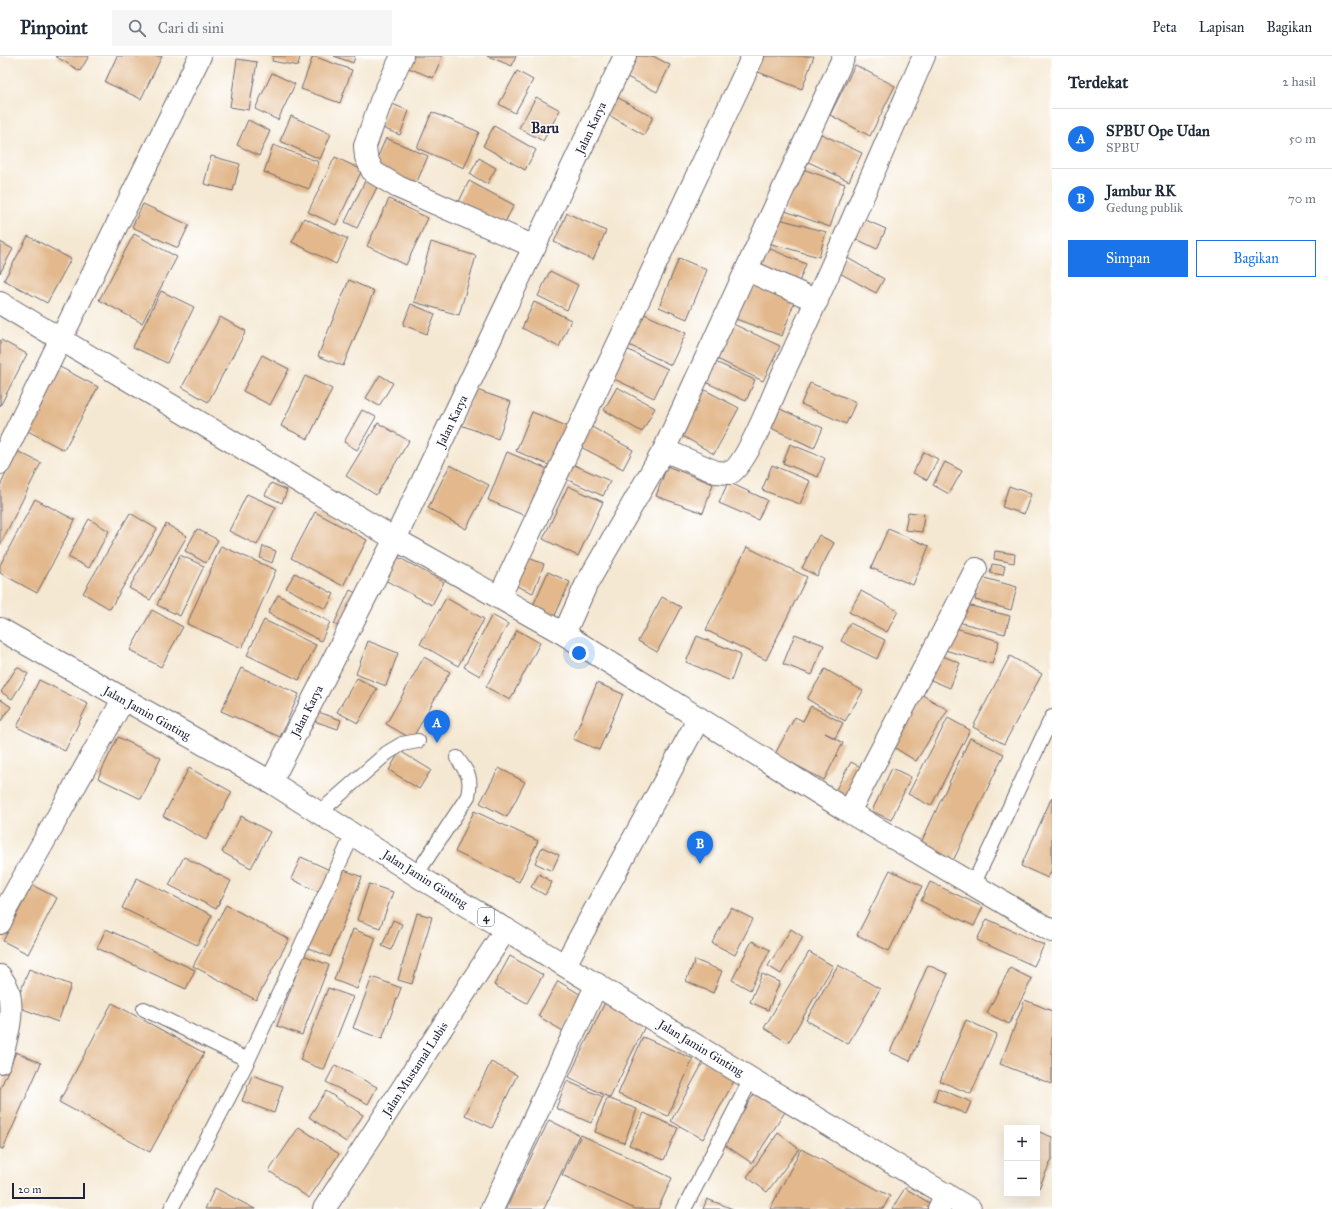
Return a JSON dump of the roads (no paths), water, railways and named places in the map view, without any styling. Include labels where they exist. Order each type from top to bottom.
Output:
[{"type":"main road","points":[[0,463],[200,56]]},
{"type":"main road","points":[[402,56],[379,107],[365,146],[366,158],[373,172],[398,187],[535,247]]},
{"type":"main road","name":"Jalan Karya","points":[[271,782],[395,539],[625,56]]},
{"type":"main road","points":[[499,598],[753,56]]},
{"type":"main road","points":[[564,634],[586,586],[664,450],[844,56]]},
{"type":"main road","points":[[664,450],[716,472],[730,473],[734,471],[753,439],[817,301],[924,56]]},
{"type":"main road","points":[[747,270],[817,301]]},
{"type":"main road","points":[[0,303],[395,539],[564,634],[849,812],[1052,931]]},
{"type":"main road","points":[[849,812],[976,569]]},
{"type":"main road","name":"Jalan Jamin Ginting","points":[[0,629],[123,700],[271,782],[416,875],[751,1079],[943,1202],[970,1209]]},
{"type":"main road","points":[[0,923],[7,907],[123,700]]},
{"type":"main road","points":[[565,965],[700,718]]},
{"type":"main road","name":"Jalan Mustamal Lubis","points":[[324,1209],[506,929]]},
{"type":"main road","points":[[0,976],[9,992],[11,1012],[8,1033],[0,1062]]},
{"type":"main road","points":[[492,1209],[597,984]]},
{"type":"lane","points":[[973,886],[1052,717]]},
{"type":"lane","points":[[319,813],[387,754],[402,744],[418,741]]},
{"type":"lane","points":[[416,875],[468,796],[470,776],[457,758]]},
{"type":"lane","points":[[171,1209],[248,1060],[353,834]]},
{"type":"lane","points":[[144,1009],[248,1060]]},
{"type":"lane","points":[[684,1209],[751,1079]]},
{"type":"place","name":"SPBU Ope Udan","points":[[437,743]]},
{"type":"place","name":"Jambur RK","points":[[700,864]]},
{"type":"district","name":"Baru","points":[[545,128]]}]
